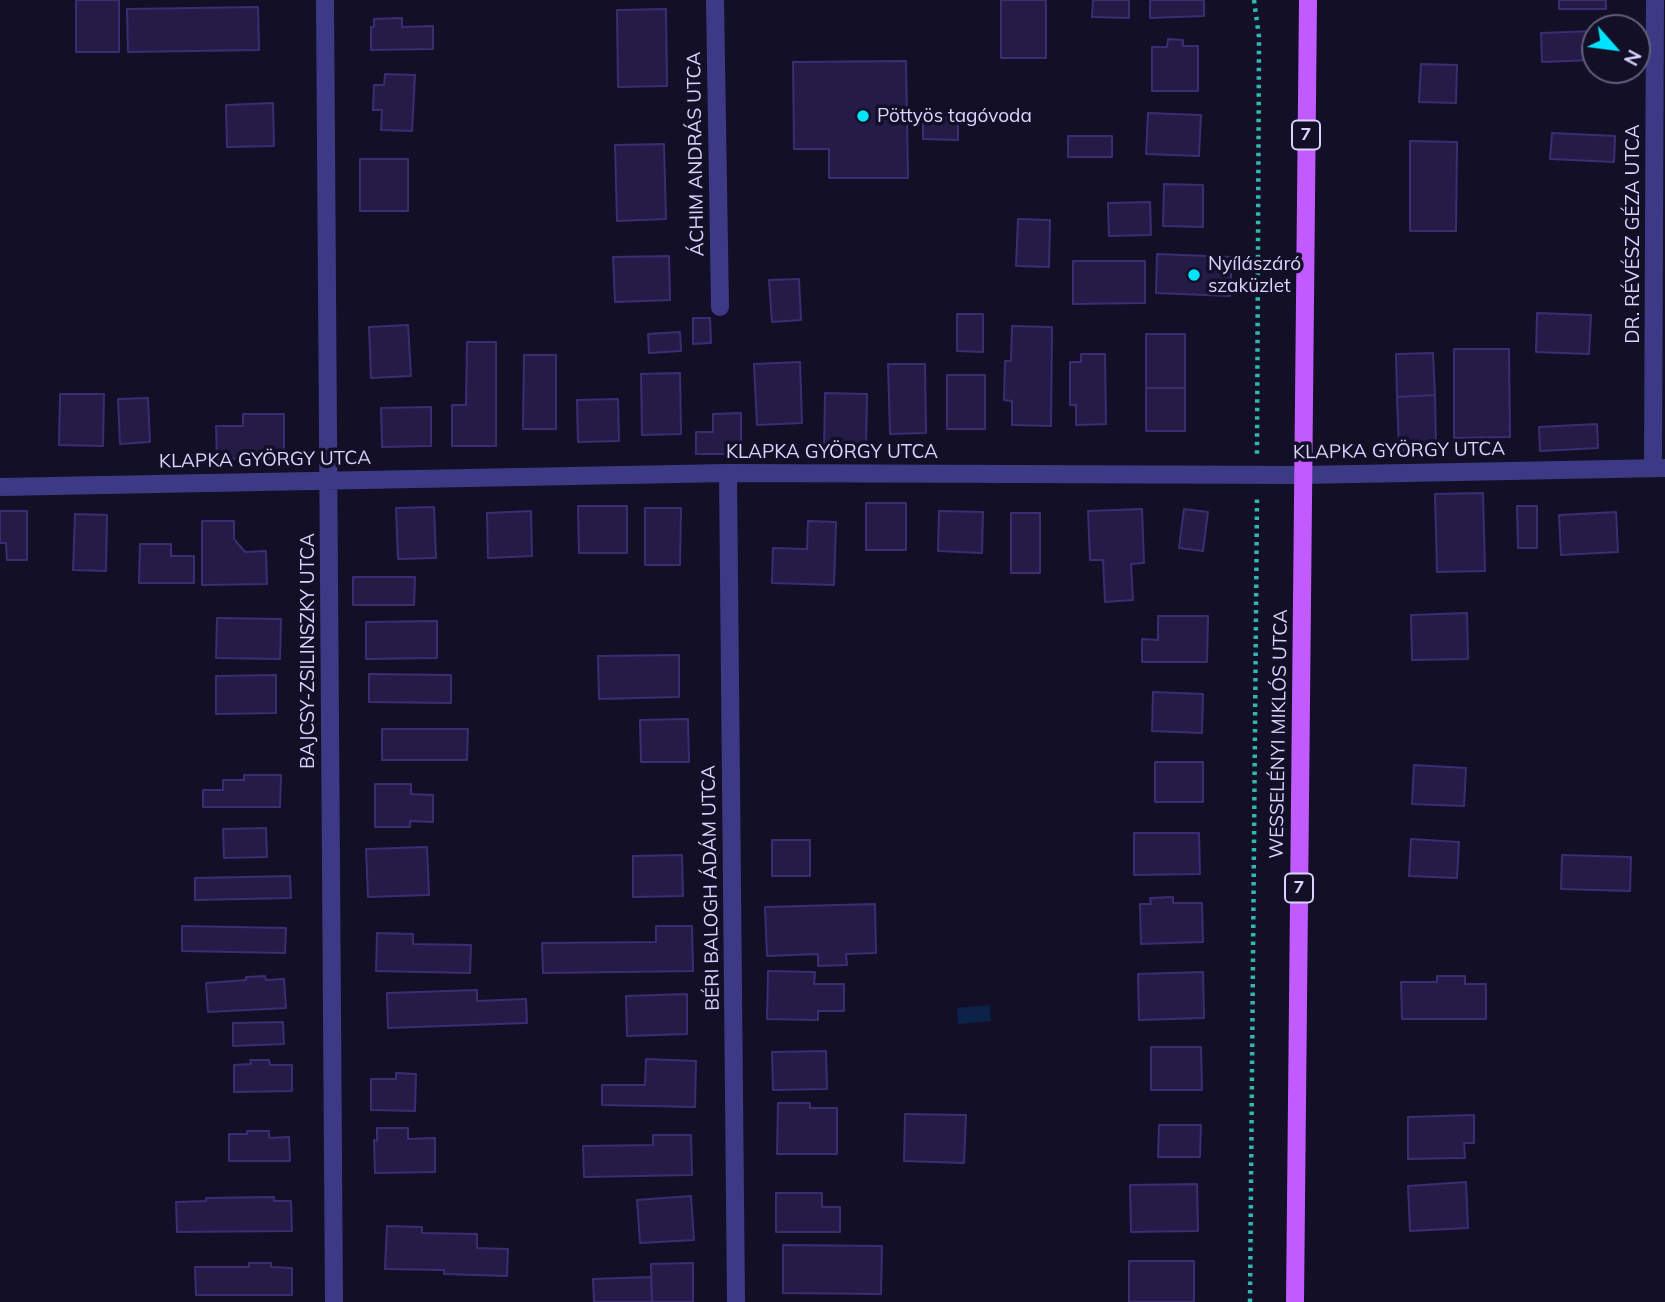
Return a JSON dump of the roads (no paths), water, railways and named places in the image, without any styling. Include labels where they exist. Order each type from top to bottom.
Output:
[{"type":"main road","name":"WESSELÉNYI MIKLÓS UTCA","points":[[1295,1302],[1308,0]]},
{"type":"street","name":"BAJCSY-ZSILINSZKY UTCA","points":[[325,0],[334,1302]]},
{"type":"street","name":"ÁCHIM ANDRÁS UTCA","points":[[715,0],[720,307]]},
{"type":"street","name":"DR. RÉVÉSZ GÉZA UTCA","points":[[1655,0],[1659,468]]},
{"type":"street","name":"KLAPKA GYÖRGY UTCA","points":[[0,487],[727,473],[1303,475],[1659,468]]},
{"type":"street","name":"BÉRI BALOGH ÁDÁM UTCA","points":[[727,473],[736,1302]]},
{"type":"water","points":[[990,1005],[991,1021],[958,1024],[957,1008]]},
{"type":"place","name":"Pöttyös tagóvoda","points":[[863,116]]},
{"type":"place","name":"Nyílászáró szaküzlet","points":[[1194,275]]}]
